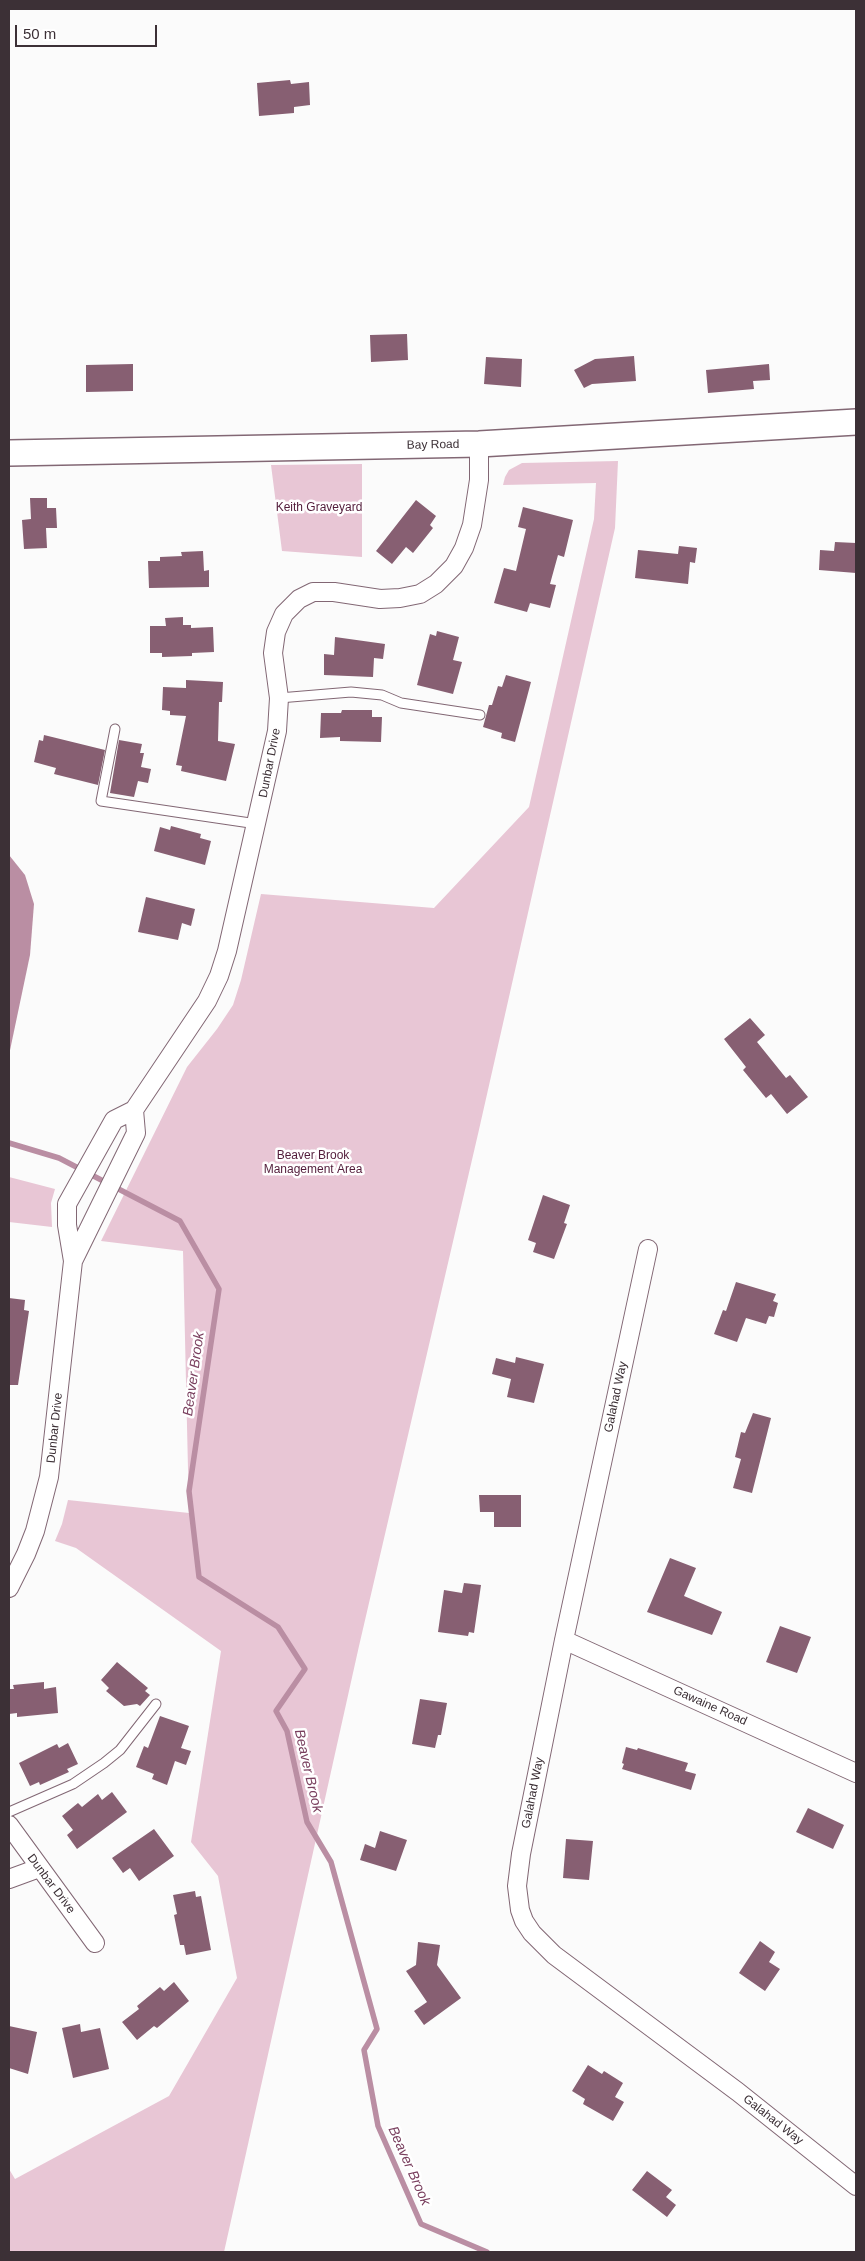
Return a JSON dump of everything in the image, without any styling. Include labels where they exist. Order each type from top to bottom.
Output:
[{"type":"main road","name":"Bay Road","points":[[9,453],[479,444],[856,422]]},
{"type":"street","name":"Dunbar Drive","points":[[9,1588],[35,1531],[49,1477],[73,1260],[67,1225],[67,1204],[100,1141],[114,1120],[134,1110],[202,1009],[219,976],[227,951],[277,731],[279,698],[273,653],[276,632],[284,614],[299,599],[313,592],[334,592],[380,599],[400,598],[420,594],[436,584],[454,566],[464,548],[472,525],[479,480],[479,444]]},
{"type":"street","name":"Dunbar Drive","points":[[73,1260],[136,1133],[134,1110]]},
{"type":"street","name":"Galahad Way","points":[[648,1249],[564,1640],[518,1875],[518,1898],[524,1921],[532,1933],[554,1955],[738,2092],[856,2186]]},
{"type":"street","name":"Gawaine Road","points":[[564,1640],[856,1772]]},
{"type":"street","name":"Dunbar Drive","points":[[9,1824],[95,1943]]},
{"type":"street","points":[[9,1879],[39,1868]]},
{"type":"lane","points":[[279,698],[351,692],[382,695],[401,704],[480,715]]},
{"type":"lane","points":[[115,729],[101,801],[257,824]]},
{"type":"lane","points":[[9,1812],[72,1784],[104,1763],[120,1750],[156,1704]]},
{"type":"green space","name":"Beaver Brook Management Area","points":[[618,461],[615,528],[478,1134],[359,1646],[224,2252],[9,2252],[9,2169],[15,2179],[169,2096],[237,1978],[218,1876],[191,1842],[221,1651],[76,1548],[55,1541],[62,1524],[68,1500],[189,1513],[183,1251],[101,1241],[187,1067],[233,1005],[241,980],[261,894],[434,908],[529,807],[594,519],[596,483],[503,485],[505,477],[509,470],[522,463]]},
{"type":"green space","name":"Keith Graveyard","points":[[362,464],[362,557],[282,551],[271,465]]},
{"type":"green space","points":[[9,1177],[55,1189],[51,1203],[52,1227],[9,1222]]},
{"type":"shaded area","points":[[9,855],[25,875],[34,904],[30,955],[9,1055]]},
{"type":"building","points":[[290,80],[291,84],[309,82],[310,105],[294,107],[294,113],[259,116],[257,83]]},
{"type":"building","points":[[407,334],[408,360],[371,362],[370,335]]},
{"type":"building","points":[[634,356],[636,381],[592,384],[584,388],[574,370],[595,359]]},
{"type":"building","points":[[486,357],[522,359],[521,387],[484,384]]},
{"type":"building","points":[[133,364],[133,391],[86,392],[86,365]]},
{"type":"building","points":[[769,364],[770,380],[753,381],[754,389],[708,393],[706,370]]},
{"type":"building","points":[[30,498],[47,498],[47,508],[56,508],[57,528],[46,528],[47,548],[24,549],[22,520],[31,519]]},
{"type":"building","points":[[416,500],[436,516],[430,525],[433,528],[413,553],[406,547],[392,564],[376,551]]},
{"type":"building","points":[[523,507],[573,520],[564,557],[558,555],[550,584],[556,585],[550,608],[530,603],[527,612],[494,603],[504,568],[516,571],[526,529],[518,527]]},
{"type":"building","points":[[835,542],[856,543],[856,573],[819,570],[820,550],[834,551]]},
{"type":"building","points":[[679,546],[697,548],[695,563],[690,562],[688,584],[635,578],[638,550],[678,554]]},
{"type":"building","points":[[203,551],[204,571],[209,570],[209,587],[149,588],[148,561],[160,561],[160,557],[182,556],[181,552]]},
{"type":"building","points":[[183,617],[183,625],[191,625],[191,628],[213,627],[214,652],[192,653],[192,656],[162,657],[162,653],[150,653],[150,626],[166,626],[165,618]]},
{"type":"building","points":[[437,631],[459,637],[453,660],[462,662],[453,694],[417,685],[430,634],[436,636]]},
{"type":"building","points":[[335,637],[385,644],[383,659],[374,658],[373,677],[324,675],[324,654],[334,655]]},
{"type":"building","points":[[506,675],[531,682],[515,742],[501,738],[502,733],[483,727],[489,705],[492,705],[498,686],[502,687]]},
{"type":"building","points":[[186,680],[223,682],[222,702],[219,702],[218,741],[235,744],[226,781],[181,771],[182,766],[176,765],[186,716],[170,715],[170,711],[162,710],[163,687],[186,688]]},
{"type":"building","points":[[342,710],[372,710],[372,717],[382,717],[381,742],[340,741],[340,737],[320,738],[321,713],[341,713]]},
{"type":"building","points":[[44,735],[105,750],[98,785],[54,774],[56,768],[34,762],[39,740],[43,741]]},
{"type":"building","points":[[119,740],[142,744],[140,753],[144,753],[141,767],[151,769],[148,783],[138,781],[134,797],[110,793]]},
{"type":"building","points":[[171,826],[201,834],[200,838],[211,841],[205,865],[154,851],[160,827],[170,830]]},
{"type":"building","points":[[146,897],[195,909],[191,926],[182,923],[178,940],[138,932]]},
{"type":"building","points":[[750,1018],[765,1035],[757,1042],[786,1078],[790,1075],[808,1097],[787,1114],[771,1094],[766,1098],[743,1070],[746,1067],[724,1039]]},
{"type":"building","points":[[543,1195],[570,1205],[564,1223],[567,1224],[554,1259],[533,1252],[536,1243],[528,1240]]},
{"type":"building","points":[[736,1282],[776,1294],[773,1301],[778,1303],[774,1317],[769,1316],[766,1324],[746,1318],[737,1342],[714,1334],[723,1310],[726,1311]]},
{"type":"building","points":[[9,1298],[25,1300],[24,1310],[29,1311],[18,1385],[9,1385]]},
{"type":"building","points":[[516,1357],[544,1364],[534,1403],[507,1397],[511,1379],[492,1374],[496,1358],[515,1363]]},
{"type":"building","points":[[753,1413],[771,1418],[752,1493],[733,1488],[741,1459],[735,1457],[741,1432],[745,1433]]},
{"type":"building","points":[[479,1495],[521,1495],[521,1527],[494,1527],[494,1512],[480,1512]]},
{"type":"building","points":[[670,1558],[696,1568],[684,1596],[722,1612],[712,1635],[647,1612]]},
{"type":"building","points":[[464,1583],[481,1585],[474,1633],[469,1632],[468,1636],[438,1632],[444,1590],[462,1593]]},
{"type":"building","points":[[780,1626],[811,1637],[797,1673],[766,1662]]},
{"type":"building","points":[[117,1662],[148,1688],[145,1691],[150,1695],[140,1706],[137,1704],[124,1706],[106,1691],[109,1688],[101,1680]]},
{"type":"building","points":[[44,1682],[44,1689],[56,1687],[58,1713],[17,1717],[17,1713],[9,1714],[9,1689],[14,1689],[13,1685]]},
{"type":"building","points":[[420,1699],[447,1703],[441,1735],[438,1735],[435,1748],[412,1744]]},
{"type":"building","points":[[160,1716],[189,1726],[181,1748],[191,1751],[186,1765],[175,1761],[167,1785],[152,1779],[154,1774],[136,1767],[144,1746],[148,1748]]},
{"type":"building","points":[[68,1743],[78,1764],[67,1769],[69,1772],[40,1785],[39,1782],[30,1786],[19,1763],[57,1744],[59,1748]]},
{"type":"building","points":[[626,1747],[637,1750],[638,1748],[688,1763],[685,1771],[696,1774],[691,1790],[622,1769]]},
{"type":"building","points":[[112,1792],[127,1812],[77,1849],[67,1835],[73,1830],[62,1816],[78,1803],[82,1807],[98,1794],[102,1800]]},
{"type":"building","points":[[808,1808],[844,1825],[833,1849],[796,1832]]},
{"type":"building","points":[[154,1829],[174,1856],[139,1881],[130,1868],[123,1873],[112,1858]]},
{"type":"building","points":[[380,1831],[407,1840],[396,1871],[360,1860],[365,1844],[375,1848]]},
{"type":"building","points":[[566,1839],[593,1841],[589,1880],[563,1878]]},
{"type":"building","points":[[195,1891],[196,1897],[201,1896],[211,1950],[186,1955],[184,1945],[180,1945],[174,1915],[177,1914],[173,1895]]},
{"type":"building","points":[[760,1941],[775,1952],[769,1962],[780,1969],[765,1991],[739,1973]]},
{"type":"building","points":[[418,1942],[440,1945],[437,1965],[461,1998],[424,2025],[414,2011],[427,2002],[406,1971],[416,1965]]},
{"type":"building","points":[[174,1982],[189,2001],[157,2028],[154,2026],[137,2040],[122,2022],[139,2009],[137,2006],[160,1987],[164,1991]]},
{"type":"building","points":[[80,2024],[81,2032],[100,2028],[109,2069],[73,2078],[62,2028]]},
{"type":"building","points":[[9,2026],[37,2032],[28,2074],[9,2068]]},
{"type":"building","points":[[588,2065],[602,2074],[604,2071],[623,2083],[615,2097],[624,2102],[613,2121],[583,2104],[585,2099],[572,2091]]},
{"type":"building","points":[[647,2171],[672,2190],[666,2197],[676,2205],[667,2217],[632,2190]]},
{"type":"waterway","name":"Beaver Brook","points":[[9,1143],[59,1158],[180,1221],[219,1289],[189,1491],[199,1577],[278,1627],[305,1669],[276,1711],[287,1731],[307,1822],[331,1862],[377,2029],[364,2050],[378,2126],[421,2224],[487,2252]]}]
